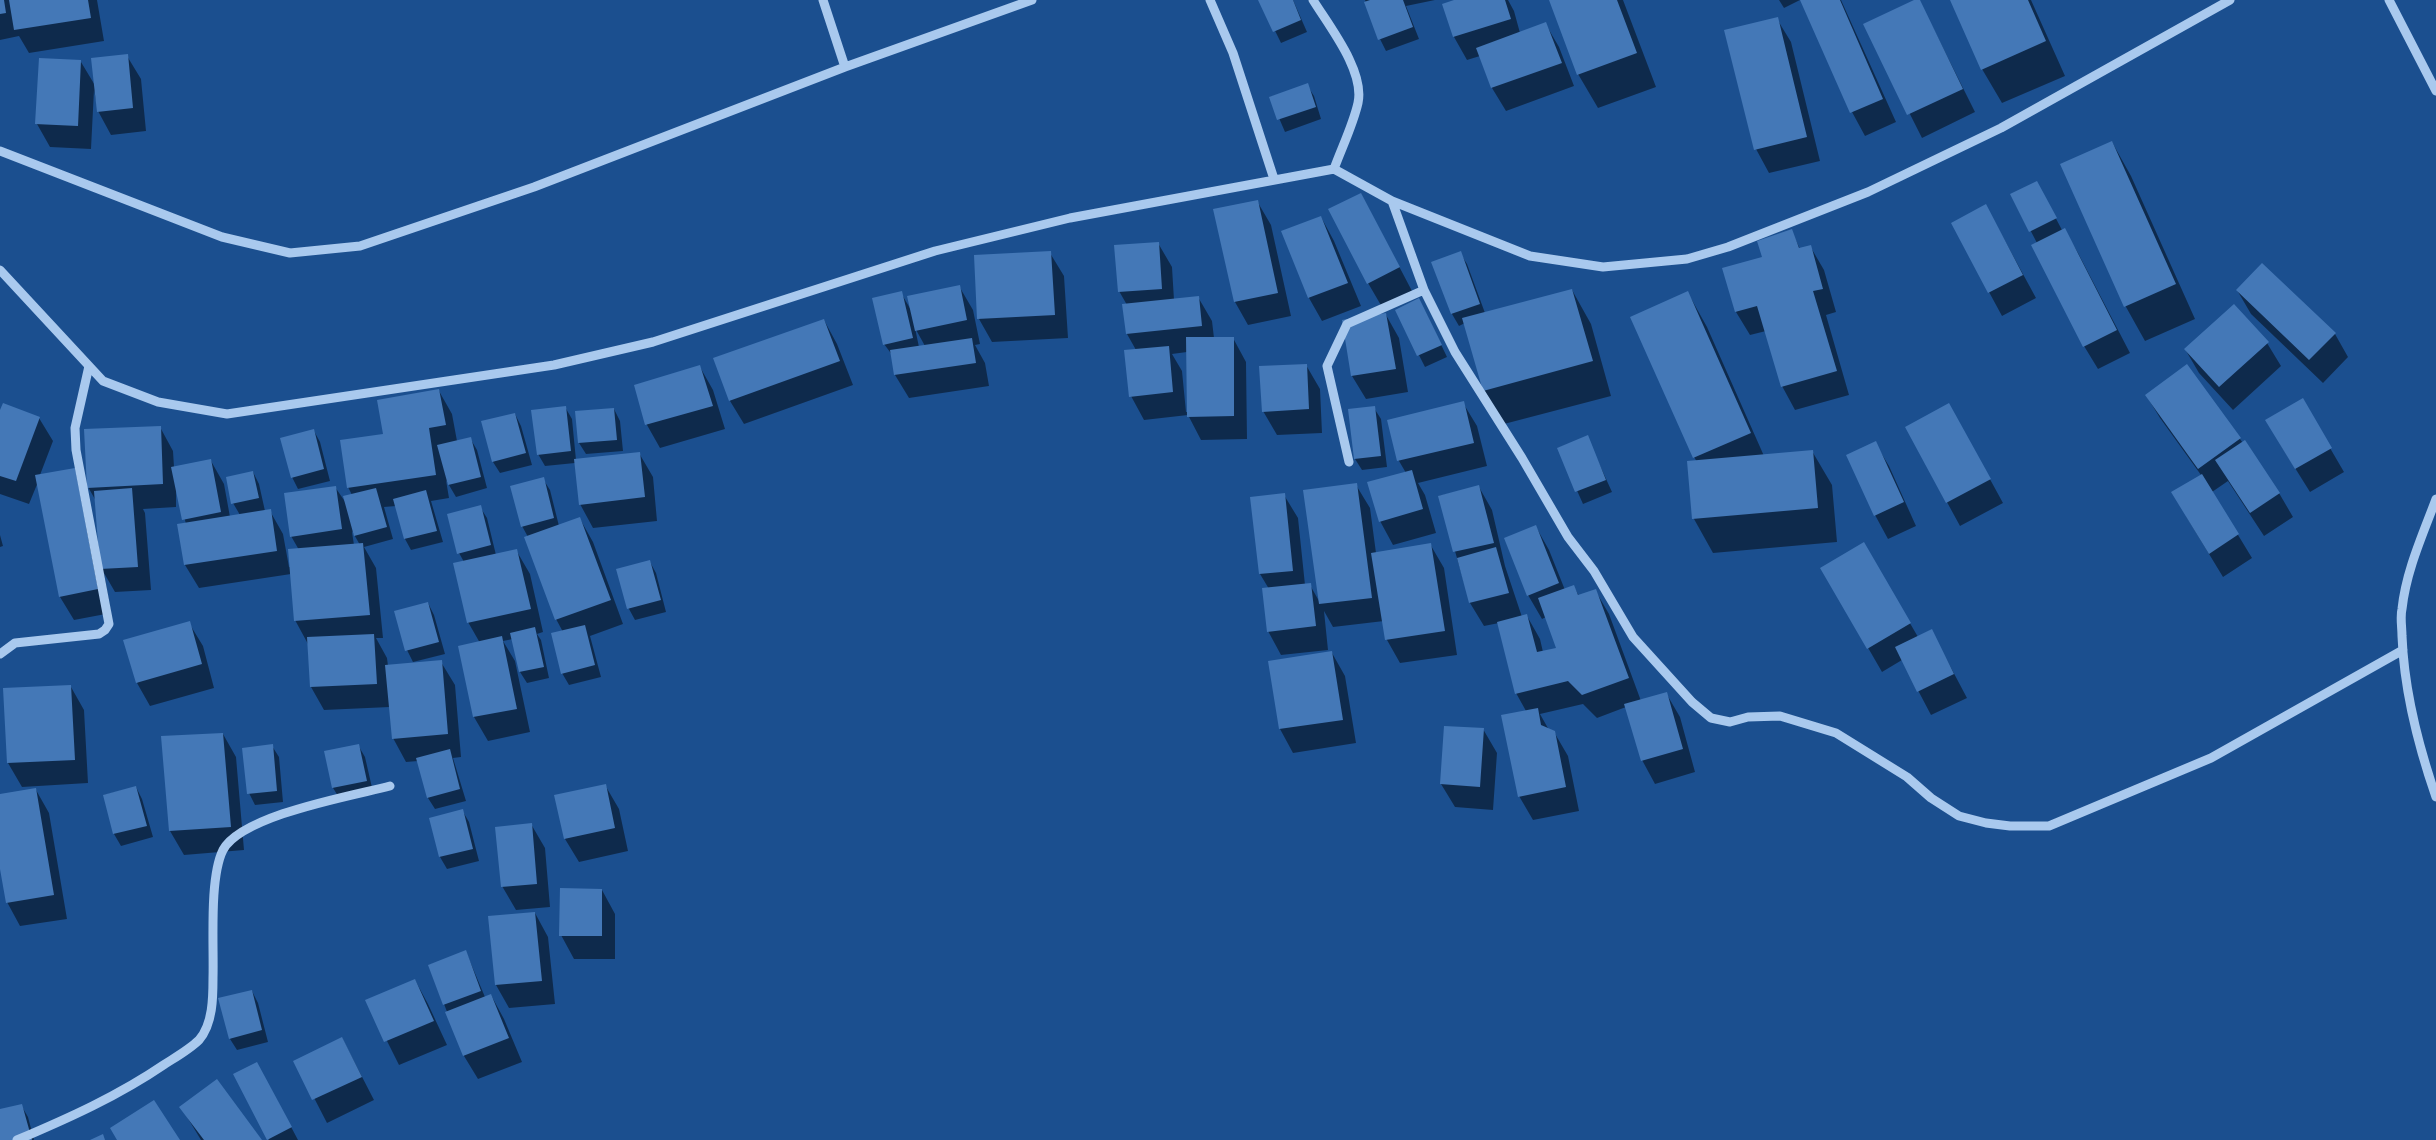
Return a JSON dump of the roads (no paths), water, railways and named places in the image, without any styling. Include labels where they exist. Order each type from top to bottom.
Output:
[{"type":"street","points":[[823,0],[845,67]]},
{"type":"street","points":[[0,151],[222,237],[290,253],[360,246],[534,187],[845,67],[1032,0]]},
{"type":"street","points":[[1210,0],[1233,53],[1274,179]]},
{"type":"street","points":[[1313,0],[1344,50],[1358,84],[1358,102],[1334,168]]},
{"type":"street","points":[[0,270],[103,380],[158,402],[227,414],[554,365],[653,342],[935,251],[1070,218],[1334,168],[1392,201],[1530,256],[1603,267],[1687,259],[1788,224],[1868,192],[1904,175],[2001,128],[2230,0]]},
{"type":"street","points":[[2389,0],[2436,91]]},
{"type":"street","points":[[1392,201],[1424,290],[1456,352],[1522,458],[1568,537],[1594,571],[1633,638],[1692,702],[1711,718],[1730,722],[1748,717],[1780,716],[1836,733],[1907,777],[1931,798],[1959,816],[1986,823],[2010,826],[2049,826],[2211,758],[2403,650]]},
{"type":"street","points":[[1349,462],[1327,366],[1347,324],[1424,290]]},
{"type":"street","points":[[0,654],[15,643],[99,634],[109,624],[76,450],[75,428],[90,366]]},
{"type":"street","points":[[2436,499],[2417,549],[2402,609],[2403,650],[2421,753],[2436,797]]},
{"type":"street","points":[[17,1140],[86,1111],[134,1085],[199,1039],[208,1024],[213,995],[216,874],[224,850],[236,835],[271,818],[390,786]]}]
